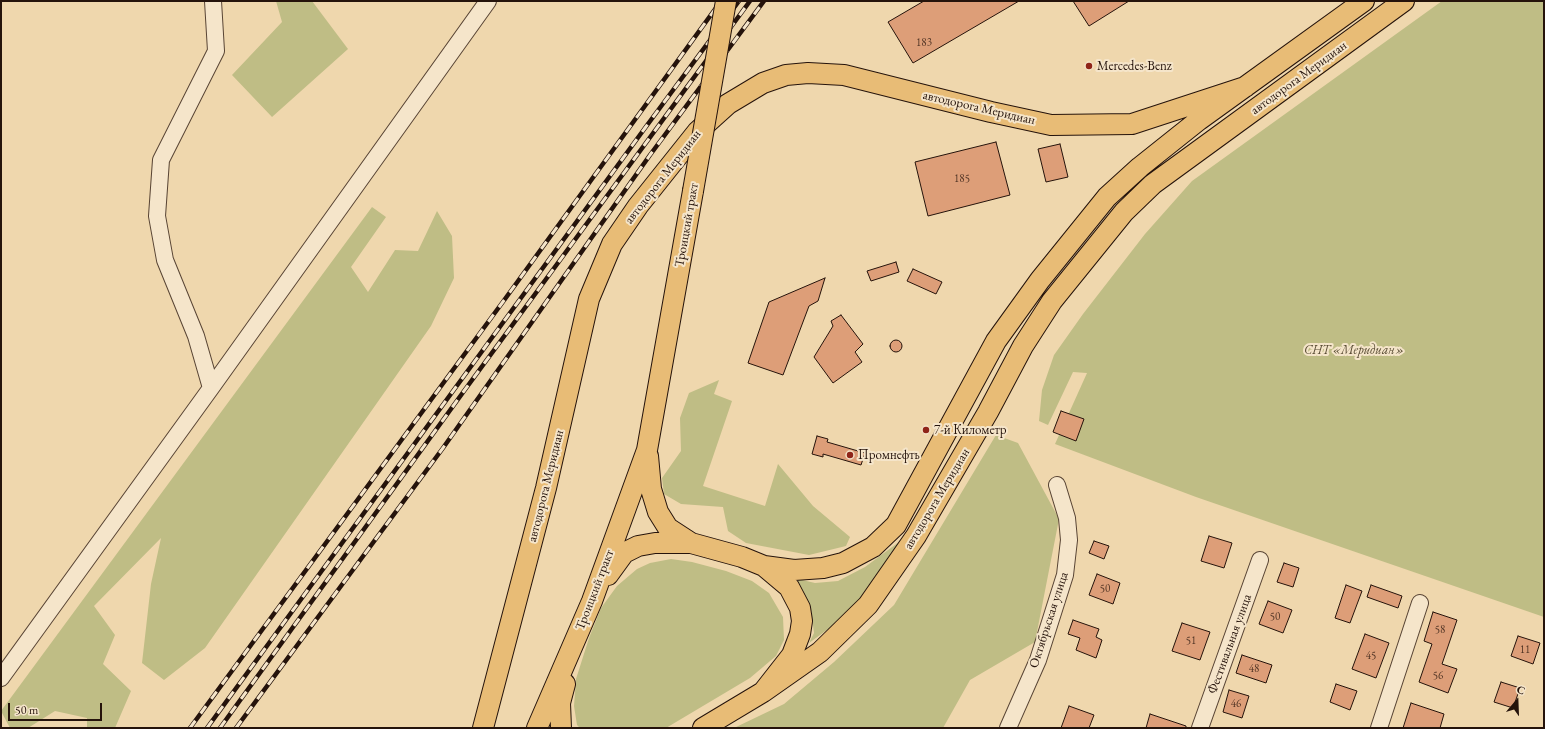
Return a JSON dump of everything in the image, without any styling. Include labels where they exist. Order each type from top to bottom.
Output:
[{"type":"main road","name":"Троицкий тракт","points":[[537,728],[592,601],[647,450],[726,1]]},
{"type":"main road","name":"автодорога Меридиан","points":[[764,566],[794,570],[823,568],[843,563],[873,547],[896,525],[996,341],[1053,264],[1107,197],[1140,167],[1199,120],[1364,1]]},
{"type":"main road","name":"автодорога Меридиан","points":[[763,692],[820,652],[868,605],[916,536],[988,412],[1023,346],[1052,301],[1124,212],[1153,184],[1404,1]]},
{"type":"main road","name":"автодорога Меридиан","points":[[483,728],[546,488],[589,299],[612,244],[638,206],[697,132],[728,104],[762,83],[786,75],[808,73],[844,75],[991,112],[1051,125],[1132,124],[1245,87]]},
{"type":"main road","name":"Троицкий тракт","points":[[647,450],[651,489],[658,512],[668,528],[691,543],[742,557],[764,566],[789,587],[800,608],[802,621],[800,634],[792,655],[763,692],[703,728]]},
{"type":"main road","points":[[592,601],[614,565],[624,553],[638,546],[655,543],[691,543]]},
{"type":"main road","points":[[561,728],[560,703],[576,640]]},
{"type":"street","points":[[211,388],[196,336],[166,260],[157,216],[161,160],[216,51],[213,1]]},
{"type":"street","points":[[1,678],[488,1]]},
{"type":"street","name":"Октябрьская улица","points":[[1008,728],[1038,660],[1065,575],[1069,540],[1067,518],[1057,485]]},
{"type":"street","name":"Фестивальная улица","points":[[1200,728],[1260,560]]},
{"type":"street","points":[[1379,728],[1420,603]]},
{"type":"green space","points":[[276,1],[312,1],[348,49],[272,117],[232,75],[282,22]]},
{"type":"green space","name":"СНТ «Меридиан»","points":[[1442,1],[1544,1],[1544,617],[1196,497],[1055,444],[1087,373],[1073,372],[1048,425],[1039,421],[1042,390],[1054,355],[1083,314],[1145,234],[1192,181]]},
{"type":"green space","points":[[372,207],[386,217],[351,267],[368,292],[395,250],[418,251],[437,211],[452,236],[454,278],[431,326],[205,648],[164,680],[142,663],[151,584],[161,538],[94,606],[115,635],[103,664],[131,691],[115,728],[87,728],[87,718],[55,711],[28,728],[10,728],[1,711]]},
{"type":"green space","points":[[719,380],[714,394],[732,401],[703,486],[765,506],[778,464],[813,506],[850,537],[846,546],[809,555],[746,543],[728,531],[723,507],[681,504],[664,494],[662,478],[681,451],[680,418],[689,393]]},
{"type":"green space","points":[[996,435],[1018,443],[1059,519],[1035,642],[970,680],[943,728],[734,728],[784,704],[834,662],[894,605]]},
{"type":"green space","points":[[903,539],[849,614],[809,643],[814,633],[811,610],[794,578],[815,583],[838,581],[865,567]]},
{"type":"green space","points":[[671,559],[692,562],[726,571],[752,581],[769,593],[783,617],[784,640],[776,656],[750,678],[666,728],[580,728],[577,725],[574,706],[576,679],[589,638],[601,608],[617,586],[637,569],[650,563]]},
{"type":"building","points":[[924,1],[1019,1],[913,63],[888,22]]},
{"type":"building","points":[[1073,1],[1129,1],[1089,26]]},
{"type":"building","points":[[996,142],[1010,195],[928,216],[915,162]]},
{"type":"building","points":[[1060,144],[1068,177],[1046,182],[1038,149]]},
{"type":"building","points":[[896,262],[899,272],[871,281],[867,271]]},
{"type":"building","points":[[913,269],[942,282],[936,294],[907,281]]},
{"type":"building","points":[[825,278],[818,301],[809,306],[783,375],[748,363],[769,302]]},
{"type":"building","points":[[841,315],[863,344],[855,352],[862,362],[833,383],[814,357],[833,326],[831,321]]},
{"type":"building","points":[[896,340],[900,342],[902,346],[900,350],[896,352],[892,350],[890,346],[892,342]]},
{"type":"building","points":[[1061,411],[1084,419],[1076,441],[1053,432]]},
{"type":"building","points":[[817,436],[828,439],[827,442],[865,453],[861,465],[823,454],[823,457],[812,454]]},
{"type":"building","points":[[1209,536],[1232,543],[1224,568],[1201,561]]},
{"type":"building","points":[[1094,541],[1109,546],[1104,559],[1089,553]]},
{"type":"building","points":[[1284,563],[1299,568],[1293,587],[1277,582]]},
{"type":"building","points":[[1097,574],[1120,583],[1113,604],[1089,595]]},
{"type":"building","points":[[1346,585],[1362,591],[1350,623],[1335,618]]},
{"type":"building","points":[[1371,585],[1402,596],[1398,608],[1367,597]]},
{"type":"building","points":[[1268,601],[1292,610],[1283,633],[1259,624]]},
{"type":"building","points":[[1433,612],[1457,620],[1442,664],[1457,669],[1448,693],[1419,682],[1432,644],[1424,641]]},
{"type":"building","points":[[1073,620],[1099,629],[1096,637],[1102,640],[1096,658],[1076,650],[1080,638],[1068,634]]},
{"type":"building","points":[[1182,623],[1210,632],[1200,660],[1172,651]]},
{"type":"building","points":[[1365,634],[1389,643],[1376,678],[1352,669]]},
{"type":"building","points":[[1518,636],[1540,643],[1533,664],[1511,656]]},
{"type":"building","points":[[1242,655],[1272,665],[1266,683],[1236,673]]},
{"type":"building","points":[[1501,682],[1520,688],[1513,708],[1494,702]]},
{"type":"building","points":[[1336,684],[1357,691],[1350,710],[1330,702]]},
{"type":"building","points":[[1229,690],[1249,696],[1242,718],[1223,712]]},
{"type":"building","points":[[1411,703],[1444,714],[1440,728],[1403,728]]},
{"type":"building","points":[[1069,706],[1094,715],[1089,728],[1061,728]]},
{"type":"building","points":[[1150,714],[1186,726],[1186,728],[1146,728]]},
{"type":"railway","points":[[190,728],[505,299],[721,1]]},
{"type":"railway","points":[[207,728],[739,1]]},
{"type":"railway","points":[[220,728],[464,391],[750,1]]},
{"type":"railway","points":[[236,728],[443,448],[650,155],[764,1]]},
{"type":"place","name":"Mercedes-Benz","points":[[1089,66]]},
{"type":"place","name":"7-й Километр","points":[[926,430]]},
{"type":"place","name":"Промнефть","points":[[850,455]]}]
